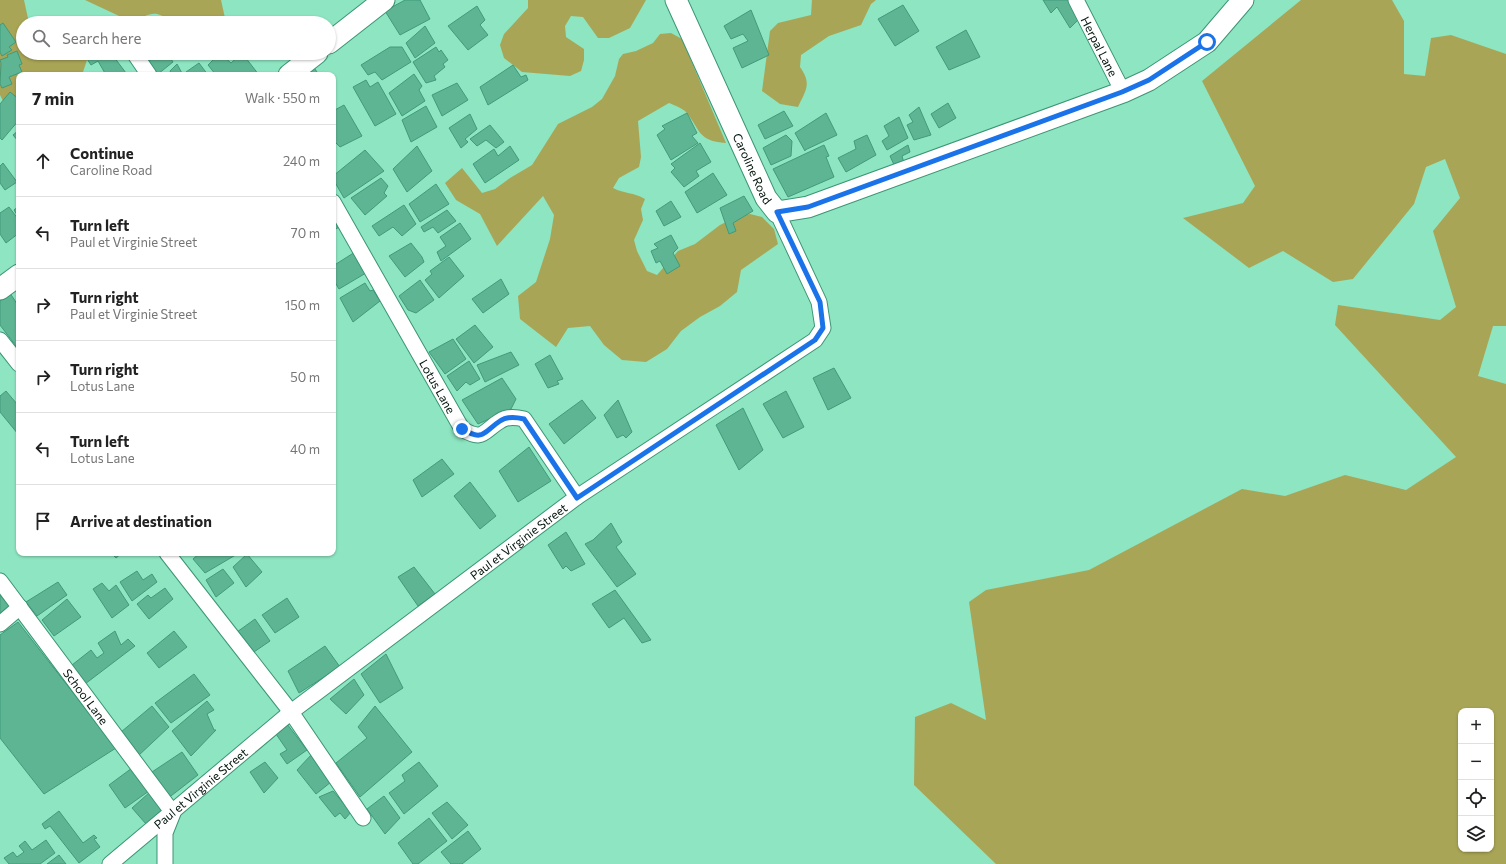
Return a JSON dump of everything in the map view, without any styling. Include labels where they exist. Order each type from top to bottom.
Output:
[{"type":"main road","points":[[336,38],[384,0]]},
{"type":"main road","name":"Caroline Road","points":[[676,0],[766,198],[777,212],[808,207],[1122,92],[1149,80],[1207,42],[1243,0]]},
{"type":"main road","points":[[293,72],[308,60]]},
{"type":"main road","points":[[0,289],[16,277]]},
{"type":"street","name":"Herpal Lane","points":[[1076,0],[1122,92]]},
{"type":"street","points":[[139,60],[147,72]]},
{"type":"street","name":"Lotus Lane","points":[[336,207],[462,429],[472,435],[484,434],[500,421],[513,417],[524,419],[577,498]]},
{"type":"street","name":"Paul et Virginie Street","points":[[110,864],[291,712],[577,498],[815,340],[823,328],[820,302],[777,212]]},
{"type":"street","points":[[0,340],[16,360]]},
{"type":"street","points":[[169,556],[291,712],[363,818]]},
{"type":"street","name":"School Lane","points":[[0,581],[172,813]]},
{"type":"street","points":[[0,624],[20,607]]},
{"type":"street","points":[[165,864],[165,833],[172,813]]},
{"type":"shaded area","points":[[0,0],[24,0],[27,16],[16,16],[16,60],[87,60],[83,72],[16,72],[16,112],[7,109],[0,95]]},
{"type":"shaded area","points":[[85,0],[221,0],[225,16],[163,16],[152,14],[146,16],[119,16]]},
{"type":"shaded area","points":[[528,0],[646,0],[630,28],[609,38],[598,38],[583,17],[571,16],[565,26],[566,37],[584,49],[584,60],[581,71],[570,76],[522,72],[504,58],[500,45],[504,34],[528,8]]},
{"type":"shaded area","points":[[812,0],[876,0],[871,4],[861,25],[829,36],[801,55],[800,67],[804,73],[807,83],[803,96],[798,107],[780,104],[762,91],[770,31],[778,23],[811,15]]},
{"type":"shaded area","points":[[1301,0],[1392,0],[1404,21],[1404,74],[1425,76],[1431,38],[1451,35],[1506,54],[1506,326],[1493,326],[1478,376],[1506,384],[1506,864],[996,864],[914,785],[915,717],[951,703],[986,720],[969,602],[986,590],[1089,570],[1242,489],[1285,496],[1345,475],[1406,490],[1456,457],[1335,325],[1338,305],[1440,320],[1456,307],[1433,231],[1460,198],[1445,159],[1426,167],[1414,204],[1353,279],[1333,282],[1283,251],[1249,268],[1183,218],[1243,203],[1255,186],[1202,81]]},
{"type":"shaded area","points":[[671,33],[682,39],[726,143],[710,140],[705,137],[701,134],[686,112],[669,103],[638,121],[641,157],[639,167],[619,178],[613,188],[645,199],[641,209],[643,220],[634,240],[637,251],[647,271],[657,275],[678,251],[695,244],[720,225],[738,216],[750,214],[762,217],[774,229],[778,244],[741,270],[737,292],[720,306],[700,317],[681,331],[667,349],[646,362],[622,360],[604,345],[590,326],[568,328],[556,347],[520,319],[518,296],[536,282],[550,239],[554,215],[543,196],[497,246],[480,214],[456,200],[445,183],[462,168],[482,193],[495,189],[532,165],[558,124],[592,107],[602,99],[615,76],[619,59],[623,54],[636,51],[653,43],[660,34]]},
{"type":"building","points":[[405,0],[420,0],[430,19],[400,35],[385,11]]},
{"type":"building","points":[[1043,0],[1073,0],[1080,18],[1070,28],[1057,7],[1051,13]]},
{"type":"building","points":[[903,5],[919,31],[895,46],[878,19]]},
{"type":"building","points":[[477,6],[485,20],[480,25],[488,35],[468,50],[448,26]]},
{"type":"building","points":[[751,10],[769,55],[742,68],[733,48],[748,41],[743,34],[731,39],[724,26]]},
{"type":"building","points":[[3,23],[16,42],[9,47],[12,50],[2,56],[0,52],[0,25]]},
{"type":"building","points":[[425,26],[435,43],[415,58],[406,43]]},
{"type":"building","points":[[966,30],[980,57],[949,70],[936,47]]},
{"type":"building","points":[[390,47],[402,47],[411,62],[382,80],[375,72],[368,75],[361,65]]},
{"type":"building","points":[[436,47],[439,52],[441,50],[448,60],[443,64],[445,67],[434,76],[436,80],[426,83],[413,62]]},
{"type":"building","points":[[16,51],[16,60],[20,60],[22,64],[19,65],[22,72],[16,72],[16,74],[9,77],[12,84],[2,88],[0,84],[0,60],[8,57],[7,55]]},
{"type":"building","points":[[88,60],[116,60],[125,72],[104,72],[98,61],[91,65]]},
{"type":"building","points":[[151,60],[172,60],[173,62],[160,72],[156,72],[148,62]]},
{"type":"building","points":[[213,60],[228,60],[231,63],[234,60],[247,60],[257,72],[214,72],[208,65]]},
{"type":"building","points":[[199,63],[206,72],[186,72]]},
{"type":"building","points":[[177,64],[181,72],[170,72]]},
{"type":"building","points":[[513,65],[521,77],[526,75],[528,80],[488,105],[480,87]]},
{"type":"building","points":[[313,66],[317,72],[306,72]]},
{"type":"building","points":[[414,74],[422,86],[419,90],[425,101],[402,116],[389,93]]},
{"type":"building","points":[[366,80],[370,87],[378,82],[396,114],[375,126],[353,87]]},
{"type":"building","points":[[457,83],[468,100],[442,116],[432,95]]},
{"type":"building","points":[[10,92],[16,97],[16,124],[2,140],[0,138],[0,104]]},
{"type":"building","points":[[948,103],[956,118],[939,128],[931,114]]},
{"type":"building","points":[[344,105],[362,136],[340,147],[336,143],[336,109]]},
{"type":"building","points":[[426,106],[437,127],[411,142],[402,120]]},
{"type":"building","points":[[919,107],[931,135],[914,140],[907,125],[913,122],[909,115]]},
{"type":"building","points":[[784,111],[793,126],[765,139],[758,125]]},
{"type":"building","points":[[687,113],[697,133],[692,136],[698,143],[671,160],[657,135],[665,129],[662,126]]},
{"type":"building","points":[[826,113],[837,135],[805,151],[795,133]]},
{"type":"building","points":[[470,114],[477,129],[465,139],[468,142],[461,148],[449,128]]},
{"type":"building","points":[[899,117],[908,138],[887,150],[882,141],[889,136],[884,126]]},
{"type":"building","points":[[490,125],[504,142],[496,148],[486,140],[477,146],[470,139]]},
{"type":"building","points":[[786,135],[792,141],[791,156],[771,165],[763,148]]},
{"type":"building","points":[[867,135],[876,155],[846,172],[838,158],[856,149],[854,141]]},
{"type":"building","points":[[700,143],[711,162],[696,171],[699,176],[684,187],[671,172],[675,168],[671,164]]},
{"type":"building","points":[[824,145],[829,156],[826,157],[834,177],[788,197],[773,169]]},
{"type":"building","points":[[908,145],[910,152],[902,156],[904,163],[895,167],[890,156]]},
{"type":"building","points":[[417,146],[432,171],[407,192],[393,169]]},
{"type":"building","points":[[510,146],[519,160],[485,183],[473,164],[494,149],[498,156]]},
{"type":"building","points":[[365,150],[384,171],[344,198],[336,184],[336,174]]},
{"type":"building","points":[[3,163],[16,181],[16,183],[5,190],[0,183],[0,166]]},
{"type":"building","points":[[713,173],[727,195],[697,213],[685,192]]},
{"type":"building","points":[[381,178],[388,186],[384,193],[387,196],[365,215],[351,198]]},
{"type":"building","points":[[436,184],[449,204],[420,222],[409,204]]},
{"type":"building","points":[[744,196],[753,211],[733,223],[736,231],[729,234],[720,208]]},
{"type":"building","points":[[671,201],[681,217],[664,226],[656,211]]},
{"type":"building","points":[[404,205],[416,224],[402,236],[393,227],[379,236],[372,226]]},
{"type":"building","points":[[9,207],[16,216],[16,235],[6,243],[0,234],[0,213]]},
{"type":"building","points":[[447,210],[456,221],[438,233],[433,227],[424,232],[421,227]]},
{"type":"building","points":[[336,222],[339,227],[336,229]]},
{"type":"building","points":[[460,223],[471,239],[441,261],[437,252],[446,246],[440,237]]},
{"type":"building","points":[[671,235],[678,248],[673,253],[680,266],[667,274],[660,261],[656,263],[651,251],[658,248],[654,244]]},
{"type":"building","points":[[411,243],[424,262],[405,277],[389,256]]},
{"type":"building","points":[[355,252],[366,273],[339,289],[336,284],[336,264]]},
{"type":"building","points":[[449,257],[464,276],[439,298],[425,280],[432,274],[430,271]]},
{"type":"building","points":[[501,279],[509,294],[483,313],[472,299]]},
{"type":"building","points":[[420,280],[434,300],[416,313],[408,310],[399,296]]},
{"type":"building","points":[[365,283],[370,291],[373,290],[380,301],[353,322],[340,298]]},
{"type":"building","points":[[10,293],[16,302],[16,346],[0,325],[0,301]]},
{"type":"building","points":[[475,325],[493,347],[474,363],[456,339]]},
{"type":"building","points":[[453,339],[466,359],[445,374],[429,352]]},
{"type":"building","points":[[511,352],[519,365],[485,382],[477,365]]},
{"type":"building","points":[[550,355],[563,379],[557,381],[559,384],[548,388],[535,364]]},
{"type":"building","points":[[469,361],[480,379],[470,385],[466,382],[457,391],[447,376]]},
{"type":"building","points":[[834,368],[851,398],[828,410],[813,378]]},
{"type":"building","points":[[502,378],[516,399],[511,409],[478,424],[462,400]]},
{"type":"building","points":[[6,391],[16,403],[16,432],[0,412],[0,396]]},
{"type":"building","points":[[786,391],[804,427],[783,438],[763,404]]},
{"type":"building","points":[[582,400],[596,418],[564,444],[549,424]]},
{"type":"building","points":[[618,400],[632,432],[626,438],[623,435],[617,438],[604,415]]},
{"type":"building","points":[[743,408],[763,450],[739,470],[716,425]]},
{"type":"building","points":[[529,447],[551,481],[518,502],[499,471]]},
{"type":"building","points":[[442,459],[454,474],[422,497],[413,480]]},
{"type":"building","points":[[470,482],[496,516],[480,529],[454,496]]},
{"type":"building","points":[[611,523],[622,542],[616,547],[636,574],[617,587],[585,544],[593,540]]},
{"type":"building","points":[[566,532],[585,564],[571,571],[566,566],[563,569],[548,545]]},
{"type":"building","points":[[196,556],[234,556],[205,573],[193,559]]},
{"type":"building","points":[[245,556],[249,556],[262,572],[246,587],[233,567]]},
{"type":"building","points":[[414,567],[435,594],[418,606],[398,577]]},
{"type":"building","points":[[223,569],[234,583],[216,597],[206,580]]},
{"type":"building","points":[[137,571],[143,580],[152,574],[157,582],[132,601],[120,582]]},
{"type":"building","points":[[58,582],[67,595],[37,616],[26,602]]},
{"type":"building","points":[[102,583],[109,591],[116,585],[129,605],[112,618],[93,589]]},
{"type":"building","points":[[165,588],[173,599],[149,619],[137,604],[148,595],[151,598]]},
{"type":"building","points":[[615,590],[651,640],[642,643],[624,618],[609,628],[592,604]]},
{"type":"building","points":[[0,595],[11,607],[0,614]]},
{"type":"building","points":[[287,598],[299,617],[275,633],[262,615]]},
{"type":"building","points":[[67,599],[81,617],[54,636],[42,620]]},
{"type":"building","points":[[255,619],[270,641],[251,654],[237,632]]},
{"type":"building","points":[[18,622],[116,748],[44,794],[0,738],[0,635]]},
{"type":"building","points":[[115,631],[121,645],[128,639],[135,646],[85,684],[72,665],[91,650],[97,658],[104,653],[98,643]]},
{"type":"building","points":[[174,631],[187,647],[159,668],[147,653]]},
{"type":"building","points":[[325,646],[340,667],[299,693],[288,671]]},
{"type":"building","points":[[386,654],[403,688],[380,703],[361,674]]},
{"type":"building","points":[[194,674],[210,695],[171,723],[155,703]]},
{"type":"building","points":[[354,679],[364,695],[346,714],[330,699]]},
{"type":"building","points":[[207,701],[214,710],[207,714],[214,730],[216,730],[191,756],[172,731]]},
{"type":"building","points":[[152,706],[169,727],[138,756],[121,732]]},
{"type":"building","points":[[375,706],[412,752],[360,797],[336,763],[367,738],[358,727]]},
{"type":"building","points":[[287,724],[307,750],[287,764],[280,754],[287,750],[276,734]]},
{"type":"building","points":[[182,752],[198,775],[167,799],[152,772]]},
{"type":"building","points":[[312,754],[331,782],[316,794],[297,770]]},
{"type":"building","points":[[265,762],[278,778],[264,793],[250,772]]},
{"type":"building","points":[[419,762],[438,786],[404,814],[389,793],[405,781],[402,775]]},
{"type":"building","points":[[132,768],[149,791],[125,808],[109,785]]},
{"type":"building","points":[[333,791],[351,812],[345,819],[340,813],[335,817],[319,797]]},
{"type":"building","points":[[150,792],[164,808],[146,824],[132,808]]},
{"type":"building","points":[[384,796],[400,818],[385,834],[367,809]]},
{"type":"building","points":[[447,802],[468,825],[452,839],[432,813]]},
{"type":"building","points":[[59,811],[83,843],[94,835],[97,838],[94,839],[100,847],[79,863],[50,826],[45,829],[42,824]]},
{"type":"building","points":[[429,818],[447,841],[418,864],[413,864],[398,843]]},
{"type":"building","points":[[468,831],[481,849],[462,864],[451,864],[441,852]]},
{"type":"building","points":[[46,840],[55,853],[40,864],[9,864],[4,858],[13,852],[17,857],[24,852],[19,846],[25,841],[32,850]]},
{"type":"building","points":[[59,855],[66,864],[47,864]]},
{"type":"route","points":[[462,429],[472,435],[484,434],[500,421],[513,417],[524,419],[577,498],[815,340],[823,328],[820,302],[777,212],[808,207],[1122,92],[1149,80],[1207,42]]}]
